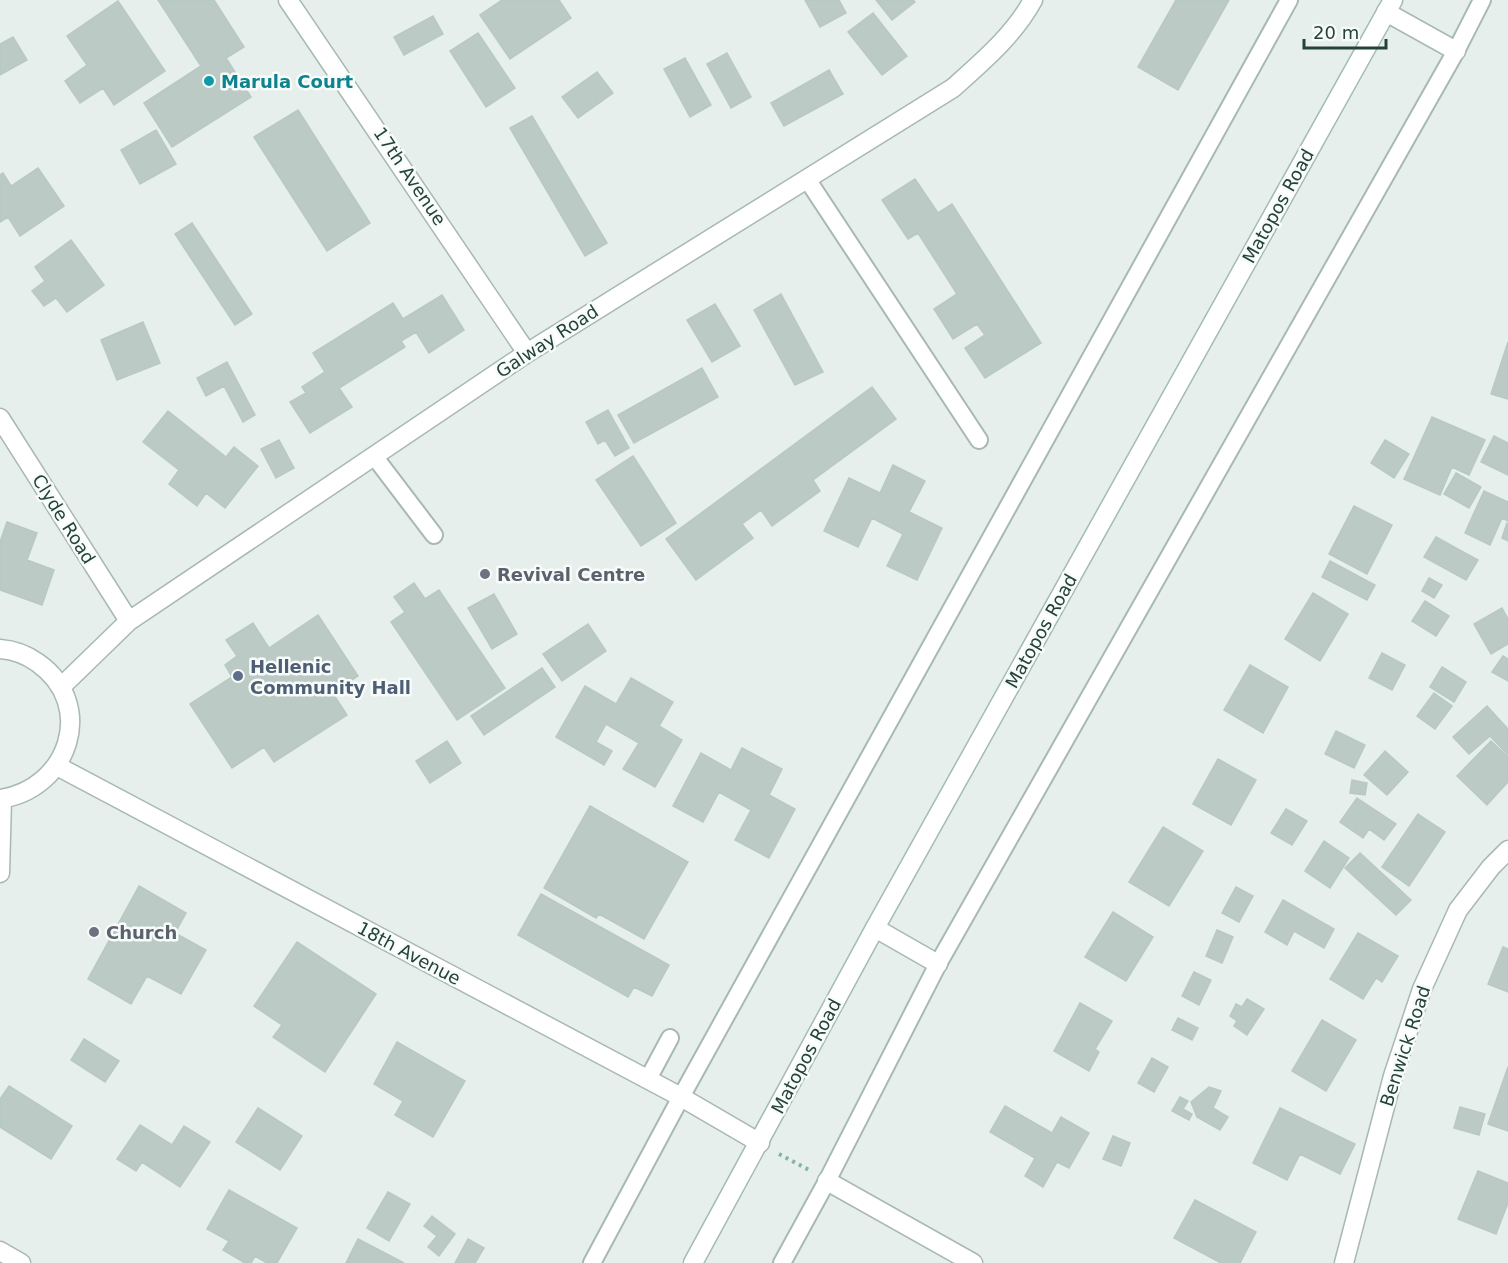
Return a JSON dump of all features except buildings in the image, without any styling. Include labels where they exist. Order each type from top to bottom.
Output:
[{"type":"street","points":[[288,0],[527,353]]},
{"type":"street","name":"17th Avenue","points":[[293,0],[527,353]]},
{"type":"street","name":"Galway Road","points":[[60,687],[129,621],[527,353],[953,88],[991,54],[1024,17],[1033,0]]},
{"type":"street","points":[[1389,6],[1456,51]]},
{"type":"street","name":"Matopos Road","points":[[693,1263],[875,928],[1389,6]]},
{"type":"street","name":"Clyde Road","points":[[0,417],[129,621]]},
{"type":"street","points":[[0,649],[28,656],[47,669],[60,687],[68,706],[70,728],[66,748],[57,766],[42,782],[23,793],[1,799],[0,873]]},
{"type":"street","name":"18th Avenue","points":[[57,766],[648,1079],[760,1143]]},
{"type":"street","name":"Benwick Road","points":[[1344,1263],[1393,1076],[1422,989],[1458,910],[1491,867],[1508,850]]},
{"type":"street","points":[[875,928],[938,964]]},
{"type":"street","points":[[827,1180],[973,1263]]},
{"type":"street","points":[[0,1251],[21,1263]]},
{"type":"lane","points":[[592,1263],[681,1097],[1289,0]]},
{"type":"lane","points":[[782,1263],[938,964],[1456,51],[1482,0]]},
{"type":"lane","points":[[807,179],[979,440]]},
{"type":"lane","points":[[374,456],[434,535]]},
{"type":"lane","points":[[648,1079],[669,1038]]},
{"type":"path","points":[[760,1143],[827,1180]]},
{"type":"place","name":"Marula Court","points":[[209,81]]},
{"type":"place","name":"Revival Centre","points":[[485,574]]},
{"type":"place","name":"Hellenic Community Hall","points":[[238,676]]},
{"type":"place","name":"Church","points":[[94,932]]}]
